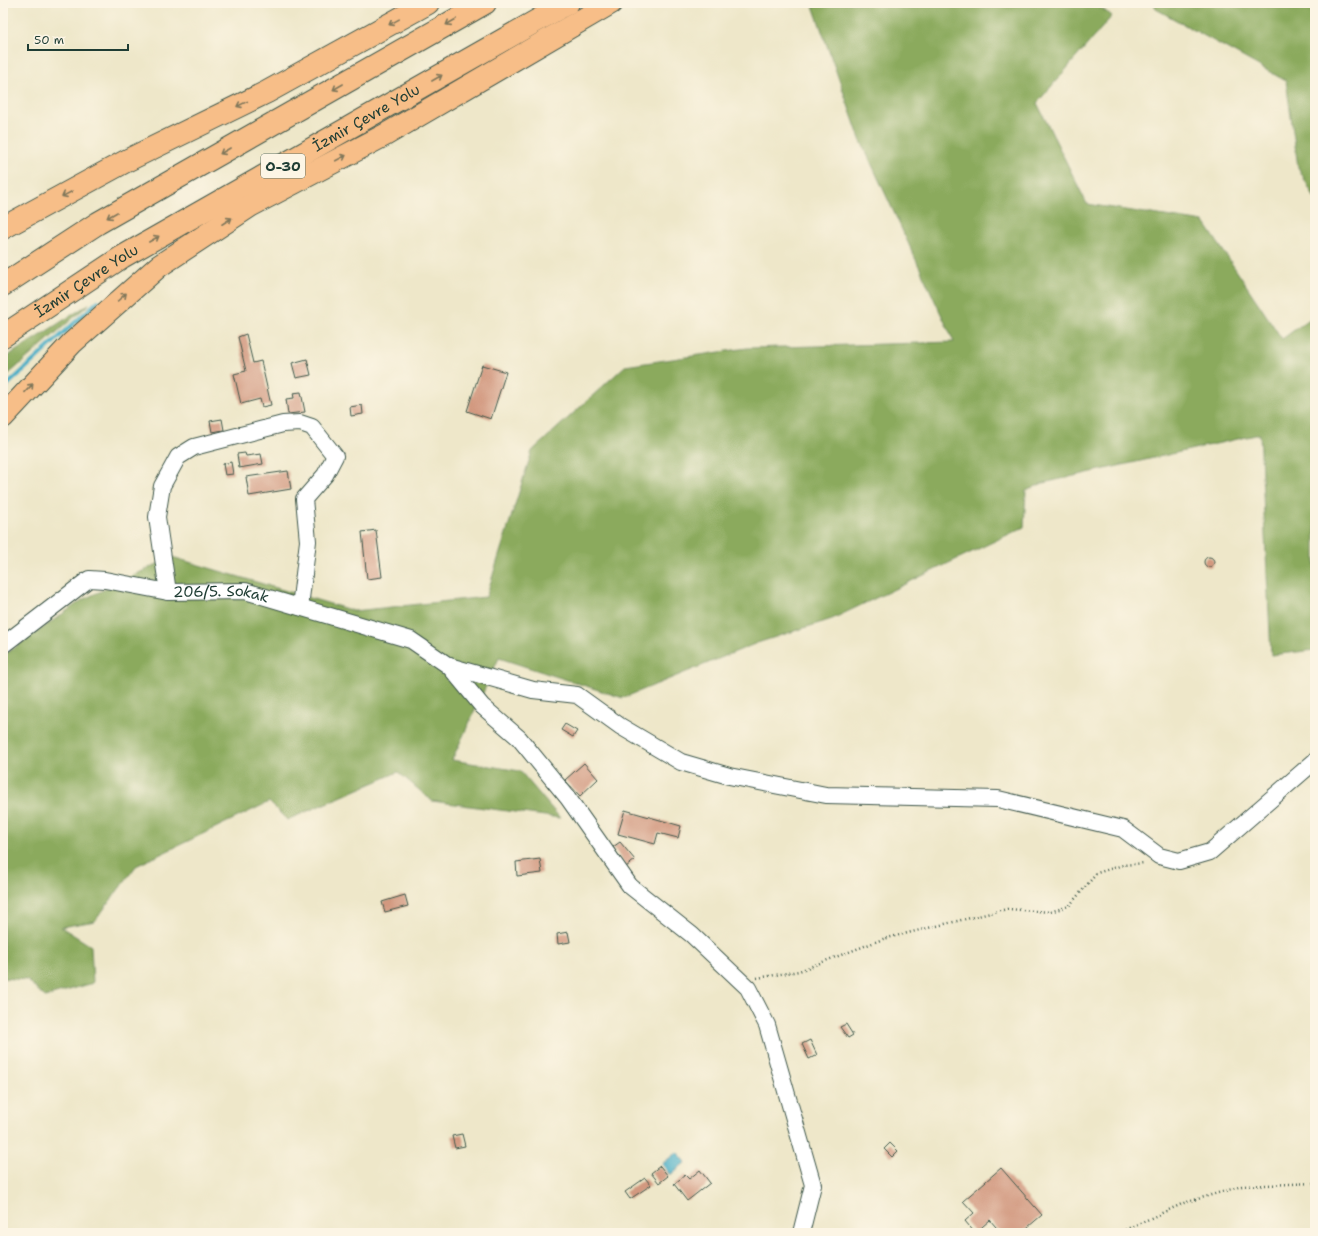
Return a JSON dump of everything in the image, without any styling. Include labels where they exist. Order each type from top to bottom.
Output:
[{"type":"highway","points":[[3,228],[128,160],[267,92],[428,3]]},
{"type":"highway","name":"O-30","points":[[3,285],[98,223],[485,3]]},
{"type":"highway","name":"İzmir Çevre Yolu","points":[[3,336],[122,257],[568,3]]},
{"type":"highway","points":[[3,416],[72,343],[159,266],[250,206],[385,135],[611,3]]},
{"type":"street","points":[[168,592],[157,517],[162,486],[178,457],[194,447],[283,424],[300,423],[312,427],[335,456],[326,475],[304,499],[308,541],[300,607]]},
{"type":"street","name":"206/5. Sokak","points":[[3,645],[89,579],[105,580],[168,592],[245,591],[411,640],[449,666]]},
{"type":"street","points":[[449,666],[533,690],[577,696],[620,726],[681,762],[729,776],[826,795],[998,799],[1123,829],[1158,856],[1179,861],[1210,852],[1315,761]]},
{"type":"street","points":[[449,666],[482,706],[519,738],[568,798],[630,886],[692,935],[748,988],[767,1025],[813,1185],[801,1233]]},
{"type":"path","points":[[750,975],[756,978],[799,971],[883,938],[1007,909],[1050,912],[1068,906],[1097,873],[1123,865],[1173,860]]},
{"type":"path","points":[[1118,1233],[1184,1202],[1242,1186],[1315,1183]]},
{"type":"green space","points":[[812,3],[1094,3],[1112,16],[1037,103],[1087,204],[1204,222],[1282,339],[1315,315],[1315,650],[1271,655],[1260,434],[1043,483],[1026,491],[1024,527],[832,619],[757,643],[623,698],[499,658],[452,760],[520,771],[560,818],[432,801],[398,772],[287,820],[269,802],[136,866],[95,921],[61,927],[91,946],[93,983],[45,997],[27,980],[3,978],[3,656],[82,600],[172,557],[354,611],[486,597],[532,451],[625,366],[747,348],[954,342],[860,139]]},
{"type":"green space","points":[[1154,3],[1315,3],[1315,199],[1298,167],[1286,81],[1156,9]]},
{"type":"green space","points":[[89,304],[3,379],[3,359]]},
{"type":"water","points":[[677,1152],[686,1162],[670,1175],[662,1164]]},
{"type":"building","points":[[246,334],[253,363],[261,361],[271,405],[262,407],[260,399],[241,404],[234,374],[246,371],[238,337]]},
{"type":"building","points":[[307,359],[311,375],[296,378],[292,363]]},
{"type":"building","points":[[482,365],[506,372],[491,419],[467,411]]},
{"type":"building","points":[[301,392],[305,412],[288,414],[286,399],[294,398],[293,393]]},
{"type":"building","points":[[362,405],[363,414],[351,416],[350,407]]},
{"type":"building","points":[[222,419],[224,430],[212,432],[210,421]]},
{"type":"building","points":[[245,453],[246,456],[261,454],[263,464],[239,468],[237,454]]},
{"type":"building","points":[[231,462],[233,474],[225,475],[223,464]]},
{"type":"building","points":[[288,471],[291,489],[249,496],[246,477]]},
{"type":"building","points":[[376,530],[382,577],[367,579],[362,532]]},
{"type":"building","points":[[1207,557],[1211,557],[1213,558],[1213,566],[1207,567],[1204,564],[1204,560]]},
{"type":"building","points":[[565,724],[577,731],[573,737],[561,730]]},
{"type":"building","points":[[584,763],[598,779],[580,796],[565,780]]},
{"type":"building","points":[[625,810],[681,826],[678,838],[658,833],[655,844],[618,834]]},
{"type":"building","points":[[620,842],[635,860],[626,867],[613,847]]},
{"type":"building","points":[[540,859],[542,873],[517,876],[516,862]]},
{"type":"building","points":[[405,895],[408,906],[385,912],[382,902]]},
{"type":"building","points":[[568,932],[570,942],[558,944],[557,934]]},
{"type":"building","points":[[846,1024],[853,1035],[848,1038],[840,1027]]},
{"type":"building","points":[[810,1040],[817,1055],[809,1059],[802,1044]]},
{"type":"building","points":[[462,1134],[465,1146],[455,1148],[452,1136]]},
{"type":"building","points":[[890,1143],[898,1151],[892,1157],[884,1149]]},
{"type":"building","points":[[660,1166],[668,1176],[659,1183],[651,1173]]},
{"type":"building","points":[[1001,1168],[1042,1215],[1021,1233],[1001,1233],[990,1220],[975,1233],[965,1221],[974,1213],[963,1201]]},
{"type":"building","points":[[700,1170],[710,1183],[687,1201],[674,1184],[685,1175],[689,1179]]},
{"type":"building","points":[[645,1178],[651,1185],[630,1199],[625,1192]]},
{"type":"waterway","points":[[3,389],[98,301]]}]
